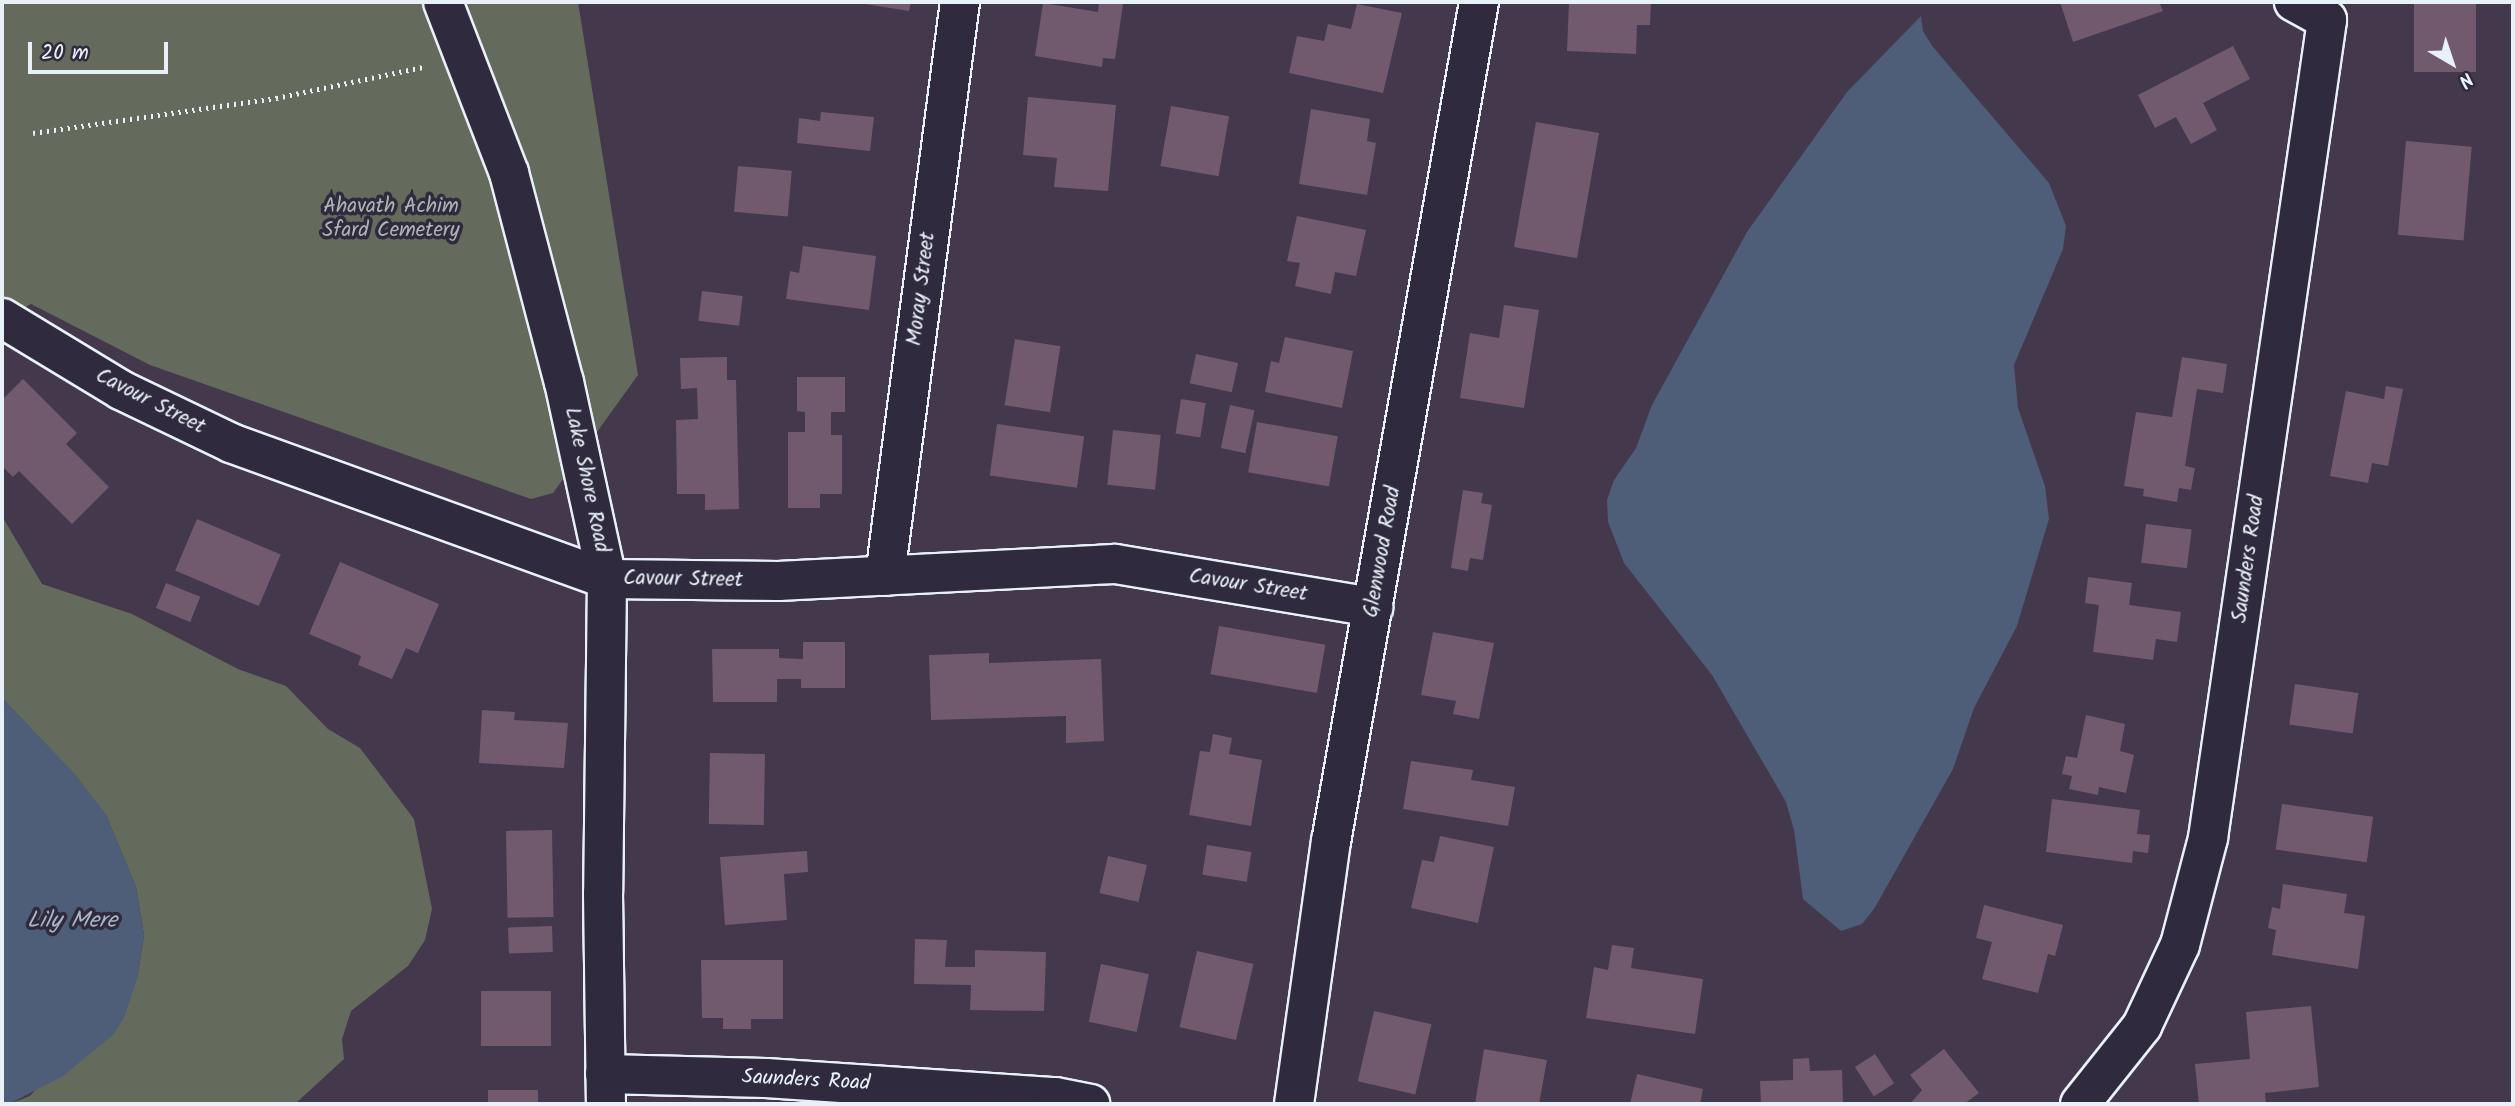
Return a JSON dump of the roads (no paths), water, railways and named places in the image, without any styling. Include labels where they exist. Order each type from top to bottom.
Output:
[{"type":"street","name":"Lake Shore Road","points":[[443,2],[509,173],[564,382],[607,579],[606,1089]]},
{"type":"street","name":"Moray Street","points":[[885,576],[960,2]]},
{"type":"street","name":"Glenwood Road","points":[[1294,1104],[1331,842],[1479,2]]},
{"type":"street","name":"Saunders Road","points":[[2080,1104],[2142,1026],[2180,945],[2208,838],[2329,11],[2294,2]]},
{"type":"street","name":"Cavour Street","points":[[2,318],[121,390],[231,443],[607,579],[778,581],[1115,564],[1373,607]]},
{"type":"street","name":"Saunders Road","points":[[606,1089],[766,1078],[1055,1097],[1090,1104]]},
{"type":"water","points":[[1921,16],[1923,31],[1933,47],[2049,183],[2066,226],[2063,249],[2014,365],[2018,408],[2045,486],[2049,519],[2017,626],[1974,708],[1953,769],[1874,909],[1862,924],[1841,931],[1803,899],[1794,830],[1786,802],[1712,675],[1624,563],[1608,522],[1607,500],[1614,480],[1636,448],[1652,405],[1747,232],[1847,92]]},
{"type":"water","name":"Lily Mere","points":[[2,698],[74,773],[106,815],[136,887],[144,935],[137,979],[124,1018],[113,1035],[63,1076],[9,1104],[2,1104]]},
{"type":"park label","name":"Ahavath Achim Sfard Cemetery","points":[[391,219]]}]
